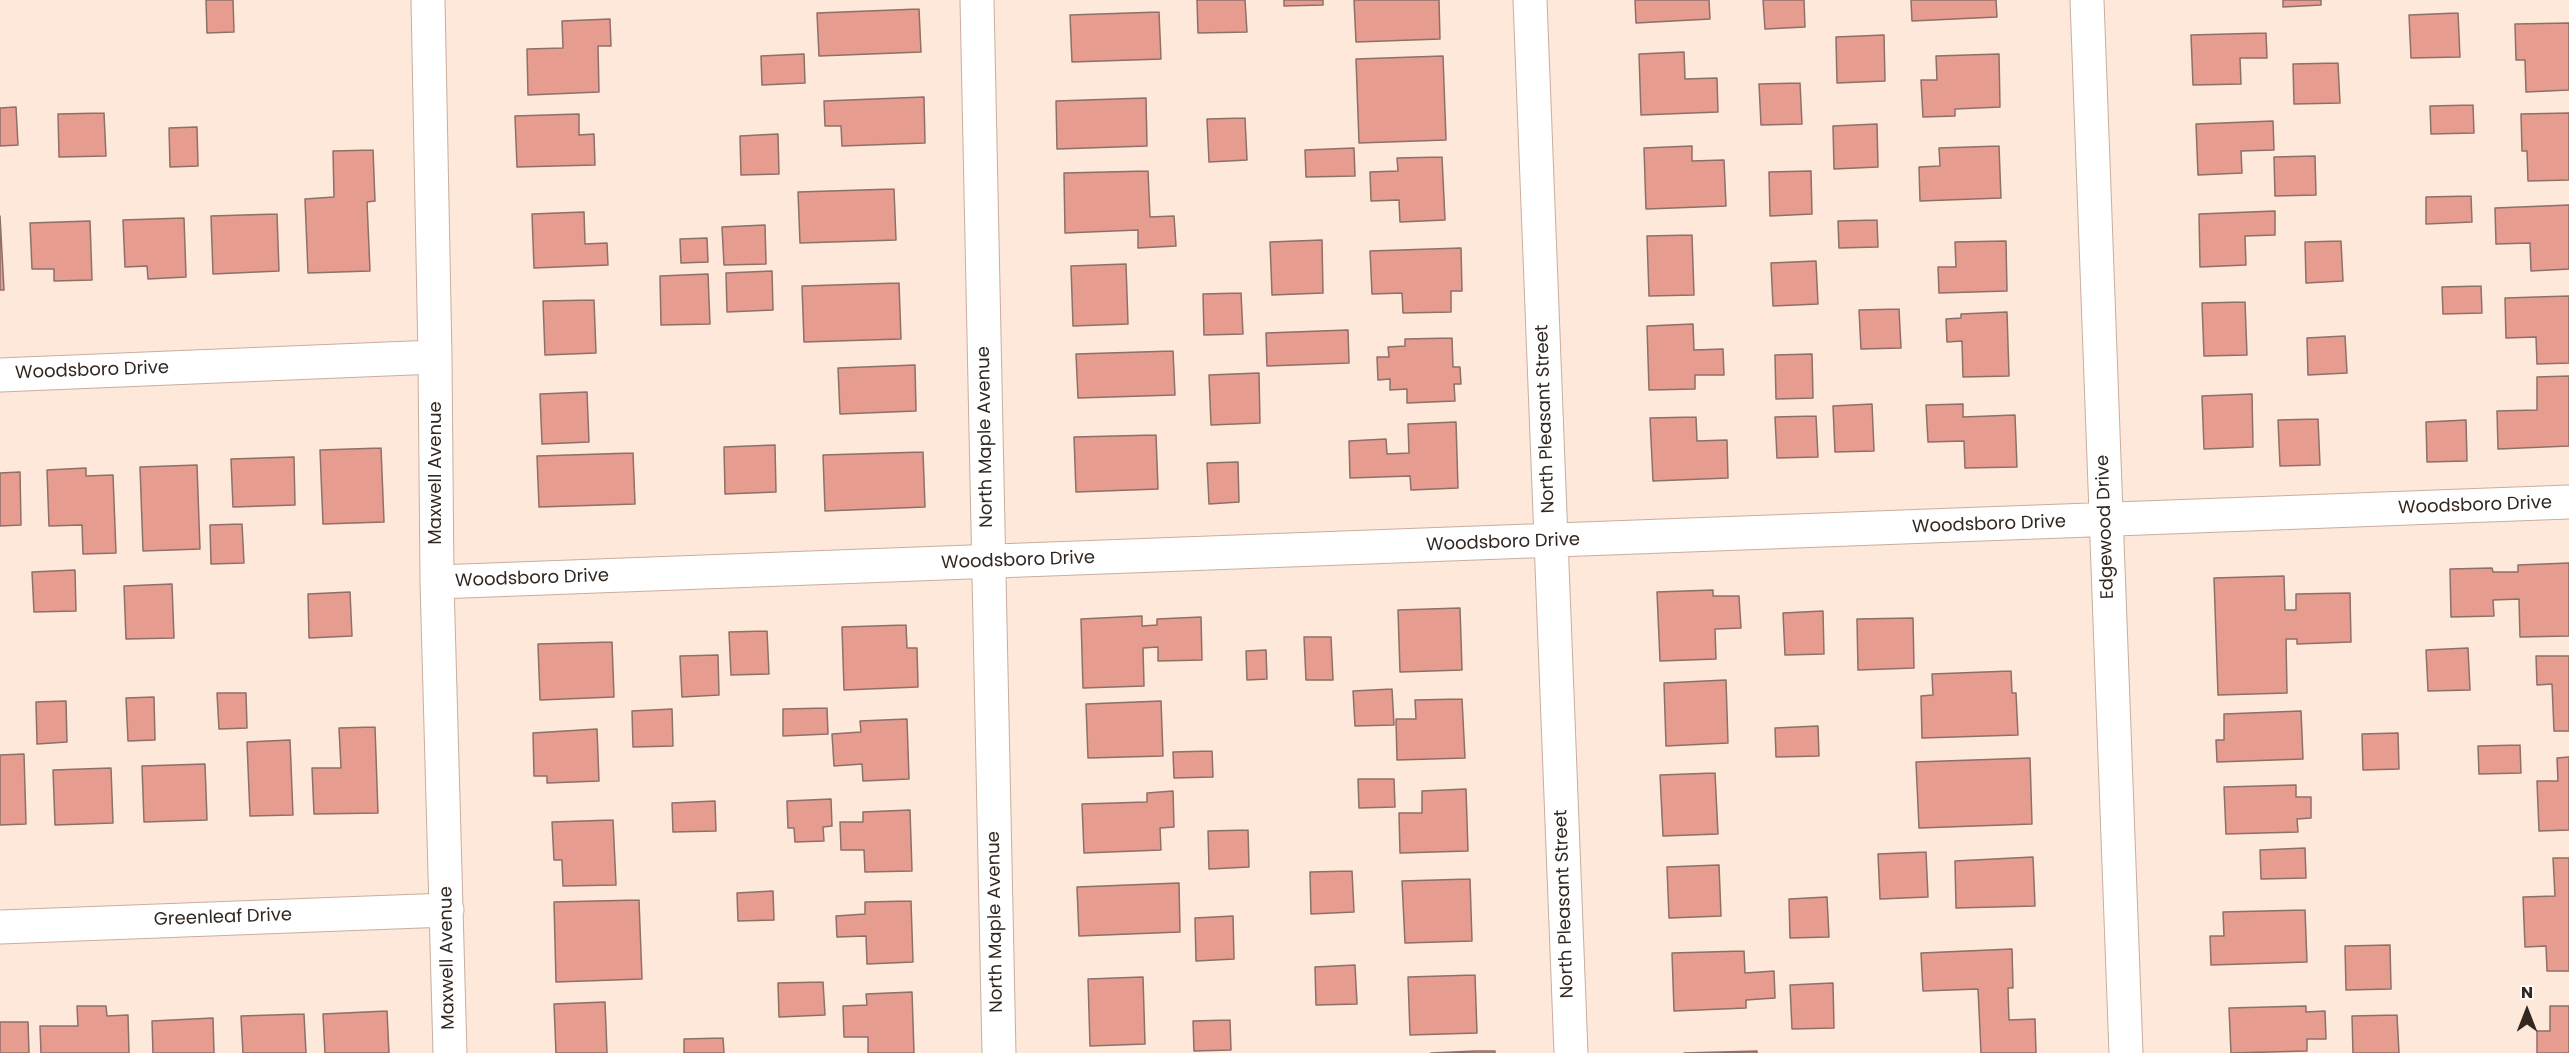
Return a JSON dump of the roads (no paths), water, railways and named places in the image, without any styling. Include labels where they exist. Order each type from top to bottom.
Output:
[{"type":"street","name":"Maxwell Avenue","points":[[428,0],[437,582],[450,1053]]},
{"type":"street","name":"North Maple Avenue","points":[[977,0],[999,1053]]},
{"type":"street","name":"North Pleasant Street","points":[[1530,0],[1571,1053]]},
{"type":"street","name":"Edgewood Drive","points":[[2086,0],[2126,1053]]},
{"type":"street","name":"Woodsboro Drive","points":[[0,375],[435,357]]},
{"type":"street","name":"Woodsboro Drive","points":[[437,582],[2569,502]]},
{"type":"street","name":"Greenleaf Drive","points":[[0,927],[447,910]]}]
